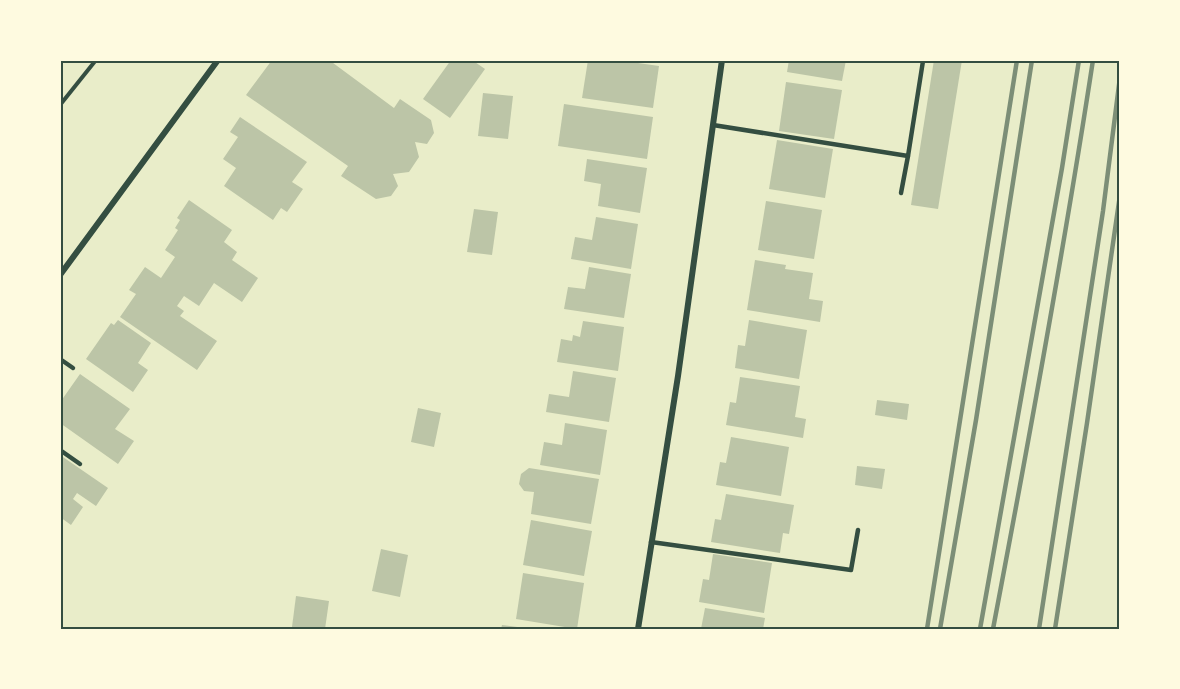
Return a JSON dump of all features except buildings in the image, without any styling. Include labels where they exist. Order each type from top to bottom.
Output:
[{"type":"street","points":[[60,275],[218,60]]},
{"type":"street","points":[[638,629],[678,376],[722,60]]},
{"type":"lane","points":[[901,193],[923,61]]},
{"type":"lane","points":[[713,125],[908,156]]},
{"type":"lane","points":[[60,359],[73,368]]},
{"type":"lane","points":[[60,450],[80,464]]},
{"type":"lane","points":[[651,542],[851,570],[858,530]]},
{"type":"path","points":[[60,105],[96,60]]},
{"type":"railway","points":[[927,629],[1017,60]]},
{"type":"railway","points":[[940,629],[976,420],[1032,60]]},
{"type":"railway","points":[[980,629],[1079,60]]},
{"type":"railway","points":[[993,629],[1046,345],[1093,60]]},
{"type":"railway","points":[[1039,629],[1103,211],[1120,77]]},
{"type":"railway","points":[[1055,629],[1120,195]]}]
